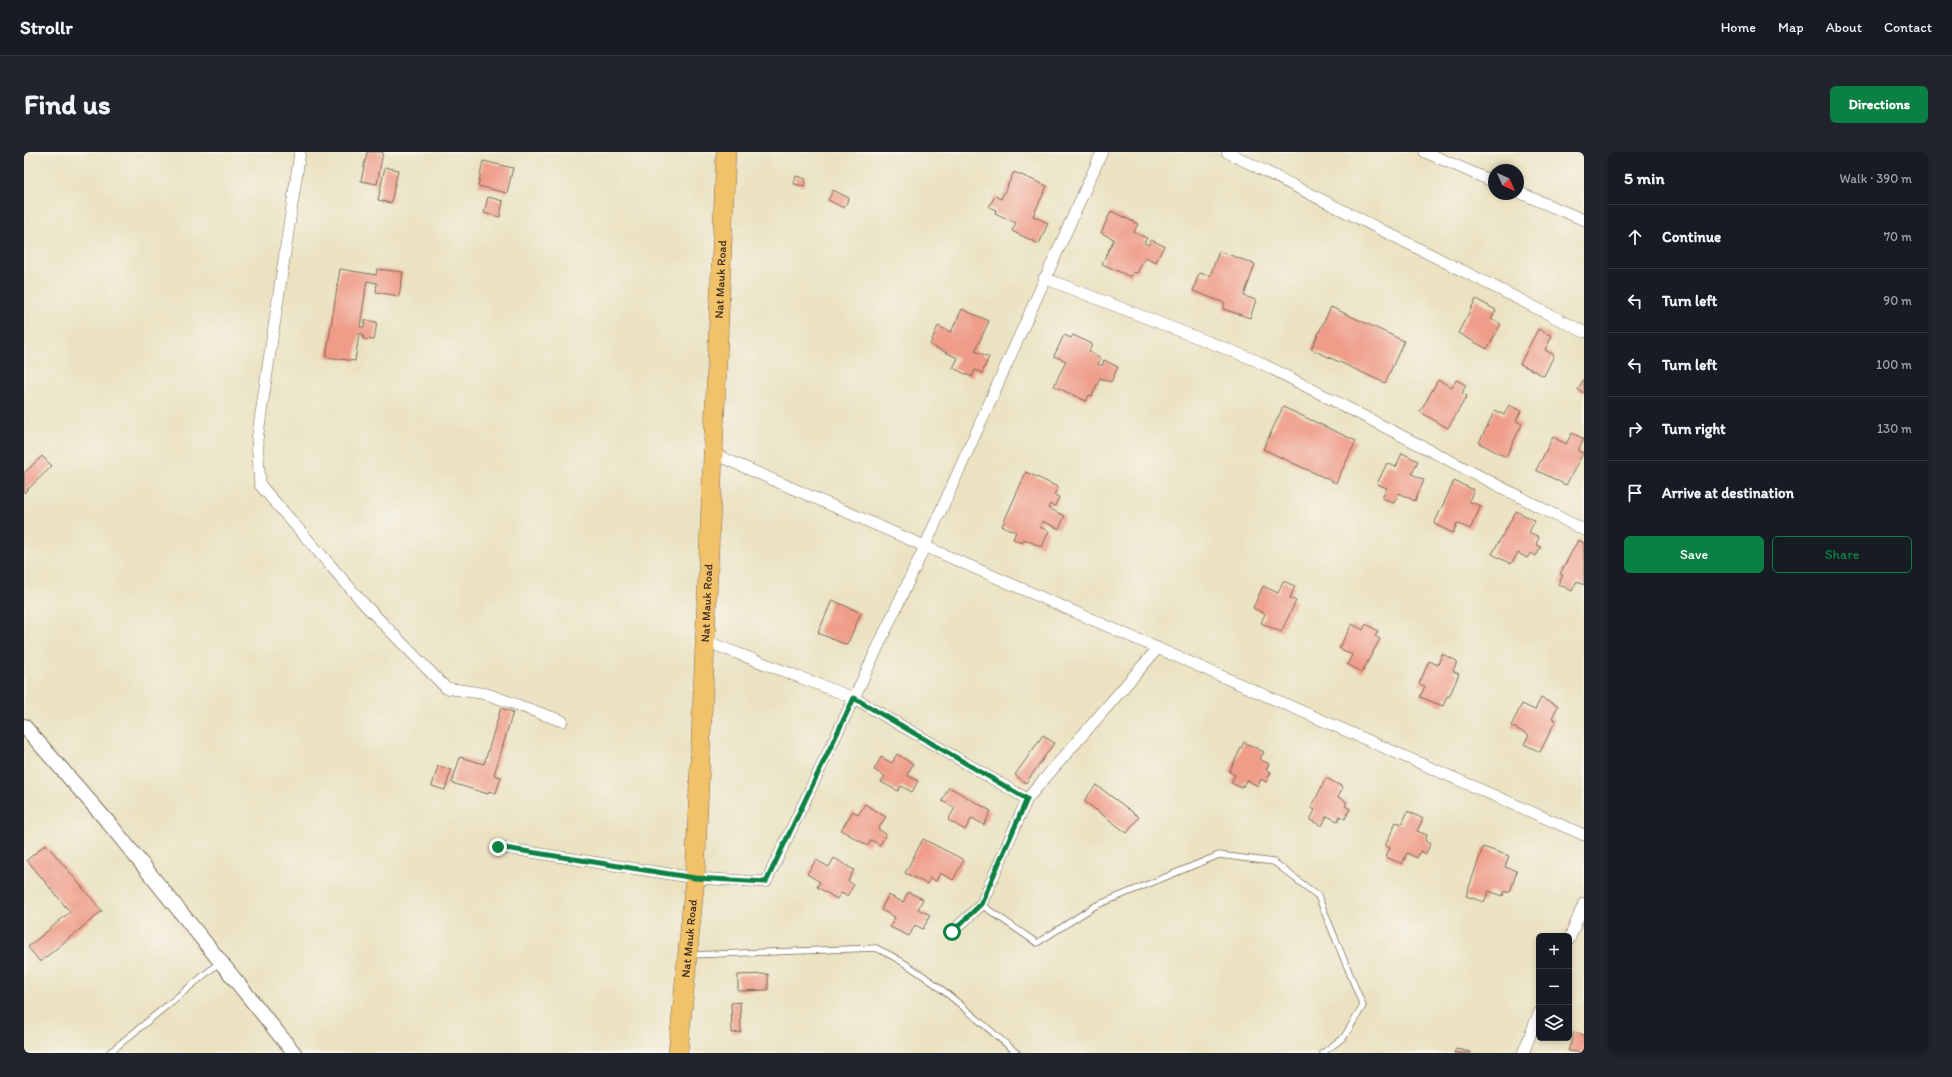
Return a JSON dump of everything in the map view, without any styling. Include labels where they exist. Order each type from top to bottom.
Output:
[{"type":"highway","name":"Nat Mauk Road","points":[[678,1053],[695,878],[726,152]]},
{"type":"street","points":[[300,152],[256,440],[260,485],[365,605],[446,688],[487,694],[562,721]]},
{"type":"street","points":[[498,847],[695,878],[766,882],[925,546],[1044,278],[1102,152]]},
{"type":"street","points":[[1228,152],[1584,332]]},
{"type":"street","points":[[1424,152],[1488,179]]},
{"type":"street","points":[[1524,195],[1584,220]]},
{"type":"street","points":[[1044,278],[1255,360],[1584,530]]},
{"type":"street","points":[[712,453],[1584,835]]},
{"type":"street","points":[[706,641],[854,698],[1027,799]]},
{"type":"street","points":[[952,932],[981,904],[1027,799],[1158,648]]},
{"type":"street","points":[[24,726],[108,822],[294,1053]]},
{"type":"street","points":[[1572,933],[1584,903]]},
{"type":"street","points":[[1523,1053],[1536,1021]]},
{"type":"lane","points":[[983,906],[1037,943],[1095,906],[1219,855],[1274,862],[1318,896],[1363,1006],[1344,1036],[1323,1053]]},
{"type":"lane","points":[[687,955],[876,948],[899,959],[941,990],[1017,1053]]},
{"type":"lane","points":[[109,1053],[220,961]]},
{"type":"building","points":[[367,152],[383,152],[377,184],[361,181]]},
{"type":"building","points":[[483,161],[513,168],[507,193],[478,186]]},
{"type":"building","points":[[385,167],[398,170],[391,203],[378,200]]},
{"type":"building","points":[[1014,172],[1047,186],[1033,216],[1048,223],[1039,244],[1012,231],[1016,223],[995,213],[996,210],[989,207],[995,196],[1001,199]]},
{"type":"building","points":[[796,176],[806,179],[804,186],[794,184]]},
{"type":"building","points":[[833,190],[849,198],[844,208],[828,200]]},
{"type":"building","points":[[488,197],[503,201],[500,217],[484,213]]},
{"type":"building","points":[[1111,211],[1138,224],[1134,232],[1147,238],[1144,243],[1149,245],[1151,240],[1164,246],[1156,262],[1145,257],[1137,273],[1133,272],[1131,277],[1102,264],[1114,239],[1101,233]]},
{"type":"building","points":[[1219,251],[1255,264],[1244,296],[1256,300],[1250,318],[1223,309],[1225,303],[1193,291],[1199,273],[1210,276]]},
{"type":"building","points":[[340,269],[376,275],[377,269],[403,272],[399,296],[376,292],[377,283],[367,281],[360,327],[364,327],[365,320],[377,322],[374,340],[363,339],[363,334],[359,334],[355,361],[326,357]]},
{"type":"building","points":[[1476,299],[1496,310],[1491,319],[1501,324],[1487,349],[1458,333]]},
{"type":"building","points":[[1331,307],[1404,341],[1385,383],[1311,349]]},
{"type":"building","points":[[962,309],[989,321],[975,351],[989,357],[982,373],[975,370],[972,377],[953,368],[958,358],[930,345],[938,326],[951,332]]},
{"type":"building","points":[[1538,329],[1552,336],[1545,350],[1554,355],[1544,376],[1520,364]]},
{"type":"building","points":[[1064,335],[1071,338],[1073,335],[1092,344],[1089,352],[1101,358],[1098,364],[1102,366],[1104,360],[1118,367],[1111,382],[1100,378],[1092,396],[1089,395],[1086,401],[1054,386],[1066,361],[1054,356]]},
{"type":"building","points":[[1584,379],[1584,393],[1578,390]]},
{"type":"building","points":[[1438,380],[1452,387],[1456,380],[1466,385],[1462,393],[1467,396],[1448,428],[1420,412]]},
{"type":"building","points":[[1509,405],[1521,411],[1516,421],[1522,424],[1506,457],[1479,443],[1495,410],[1504,415]]},
{"type":"building","points":[[1283,407],[1356,441],[1336,483],[1263,449]]},
{"type":"building","points":[[1572,433],[1584,439],[1578,451],[1583,453],[1566,485],[1536,470],[1553,437],[1566,444]]},
{"type":"building","points":[[1402,453],[1418,461],[1412,474],[1424,480],[1415,501],[1399,493],[1394,503],[1382,498],[1387,488],[1377,484],[1387,463],[1396,467]]},
{"type":"building","points":[[42,456],[52,466],[24,493],[24,473]]},
{"type":"building","points":[[1026,472],[1058,487],[1054,495],[1059,497],[1055,506],[1050,504],[1048,508],[1065,516],[1059,529],[1042,521],[1040,527],[1049,531],[1042,547],[1024,539],[1022,543],[1013,539],[1016,532],[1002,526]]},
{"type":"building","points":[[1454,481],[1474,490],[1469,501],[1481,506],[1470,529],[1457,523],[1453,533],[1434,524]]},
{"type":"building","points":[[1516,511],[1535,521],[1529,532],[1539,537],[1536,544],[1541,547],[1536,556],[1531,553],[1527,558],[1518,553],[1511,564],[1492,554]]},
{"type":"building","points":[[1578,540],[1584,543],[1584,585],[1577,581],[1572,591],[1558,584],[1563,575],[1560,574]]},
{"type":"building","points":[[1283,581],[1295,586],[1290,598],[1296,601],[1281,632],[1261,623],[1265,614],[1253,608],[1263,586],[1278,593]]},
{"type":"building","points":[[832,600],[861,613],[847,645],[818,633]]},
{"type":"building","points":[[1352,624],[1363,630],[1366,624],[1378,631],[1375,636],[1380,639],[1362,672],[1347,664],[1352,655],[1339,648]]},
{"type":"building","points":[[1442,654],[1457,661],[1453,671],[1459,674],[1449,697],[1447,696],[1443,706],[1420,697],[1425,686],[1419,684],[1429,661],[1438,665]]},
{"type":"building","points":[[1541,698],[1558,706],[1552,718],[1556,720],[1540,752],[1524,744],[1529,735],[1511,726],[1522,704],[1535,710]]},
{"type":"building","points":[[501,708],[513,712],[494,775],[501,777],[496,793],[489,791],[488,794],[452,783],[460,757],[484,764]]},
{"type":"building","points":[[1043,735],[1054,743],[1026,783],[1015,775]]},
{"type":"building","points":[[1244,742],[1264,752],[1260,759],[1269,764],[1266,770],[1271,772],[1266,782],[1261,779],[1258,786],[1246,780],[1242,788],[1231,783],[1235,775],[1229,772]]},
{"type":"building","points":[[897,754],[913,764],[907,775],[918,781],[912,792],[901,786],[898,791],[881,782],[885,776],[874,770],[881,757],[892,763]]},
{"type":"building","points":[[438,766],[451,770],[445,790],[432,786]]},
{"type":"building","points":[[1326,778],[1343,787],[1338,797],[1347,802],[1345,806],[1350,809],[1345,819],[1340,816],[1338,821],[1327,816],[1322,826],[1310,820],[1315,810],[1311,808]]},
{"type":"building","points":[[1096,785],[1139,817],[1127,833],[1084,801]]},
{"type":"building","points":[[949,787],[991,811],[984,825],[972,818],[965,830],[948,820],[955,808],[942,801]]},
{"type":"building","points":[[865,804],[886,817],[878,829],[886,834],[880,845],[871,840],[868,846],[841,830],[853,811],[858,815]]},
{"type":"building","points":[[1408,811],[1423,819],[1417,831],[1427,835],[1425,841],[1430,844],[1426,854],[1420,851],[1417,858],[1407,853],[1402,864],[1386,857],[1390,848],[1385,846],[1396,822],[1402,824]]},
{"type":"building","points":[[923,839],[964,860],[953,880],[940,873],[936,881],[930,878],[927,884],[905,873]]},
{"type":"building","points":[[46,844],[102,911],[40,962],[28,947],[70,912],[27,860]]},
{"type":"building","points":[[1483,847],[1509,856],[1505,867],[1517,871],[1510,892],[1504,892],[1503,896],[1489,891],[1484,902],[1466,896]]},
{"type":"building","points":[[834,858],[854,870],[848,881],[854,885],[847,896],[841,893],[837,899],[817,887],[820,882],[807,874],[816,860],[829,867]]},
{"type":"building","points":[[908,892],[923,899],[918,909],[930,915],[923,929],[915,925],[909,936],[890,927],[895,917],[881,910],[888,895],[903,902]]},
{"type":"building","points":[[768,974],[768,990],[738,991],[738,975]]},
{"type":"building","points":[[740,1002],[741,1032],[732,1033],[731,1003]]},
{"type":"building","points":[[1574,1032],[1584,1035],[1584,1053],[1568,1051]]},
{"type":"building","points":[[1456,1049],[1471,1052],[1471,1053],[1454,1053]]},
{"type":"route","points":[[498,847],[695,878],[766,882],[854,698],[1027,799],[981,904],[952,932]]}]
